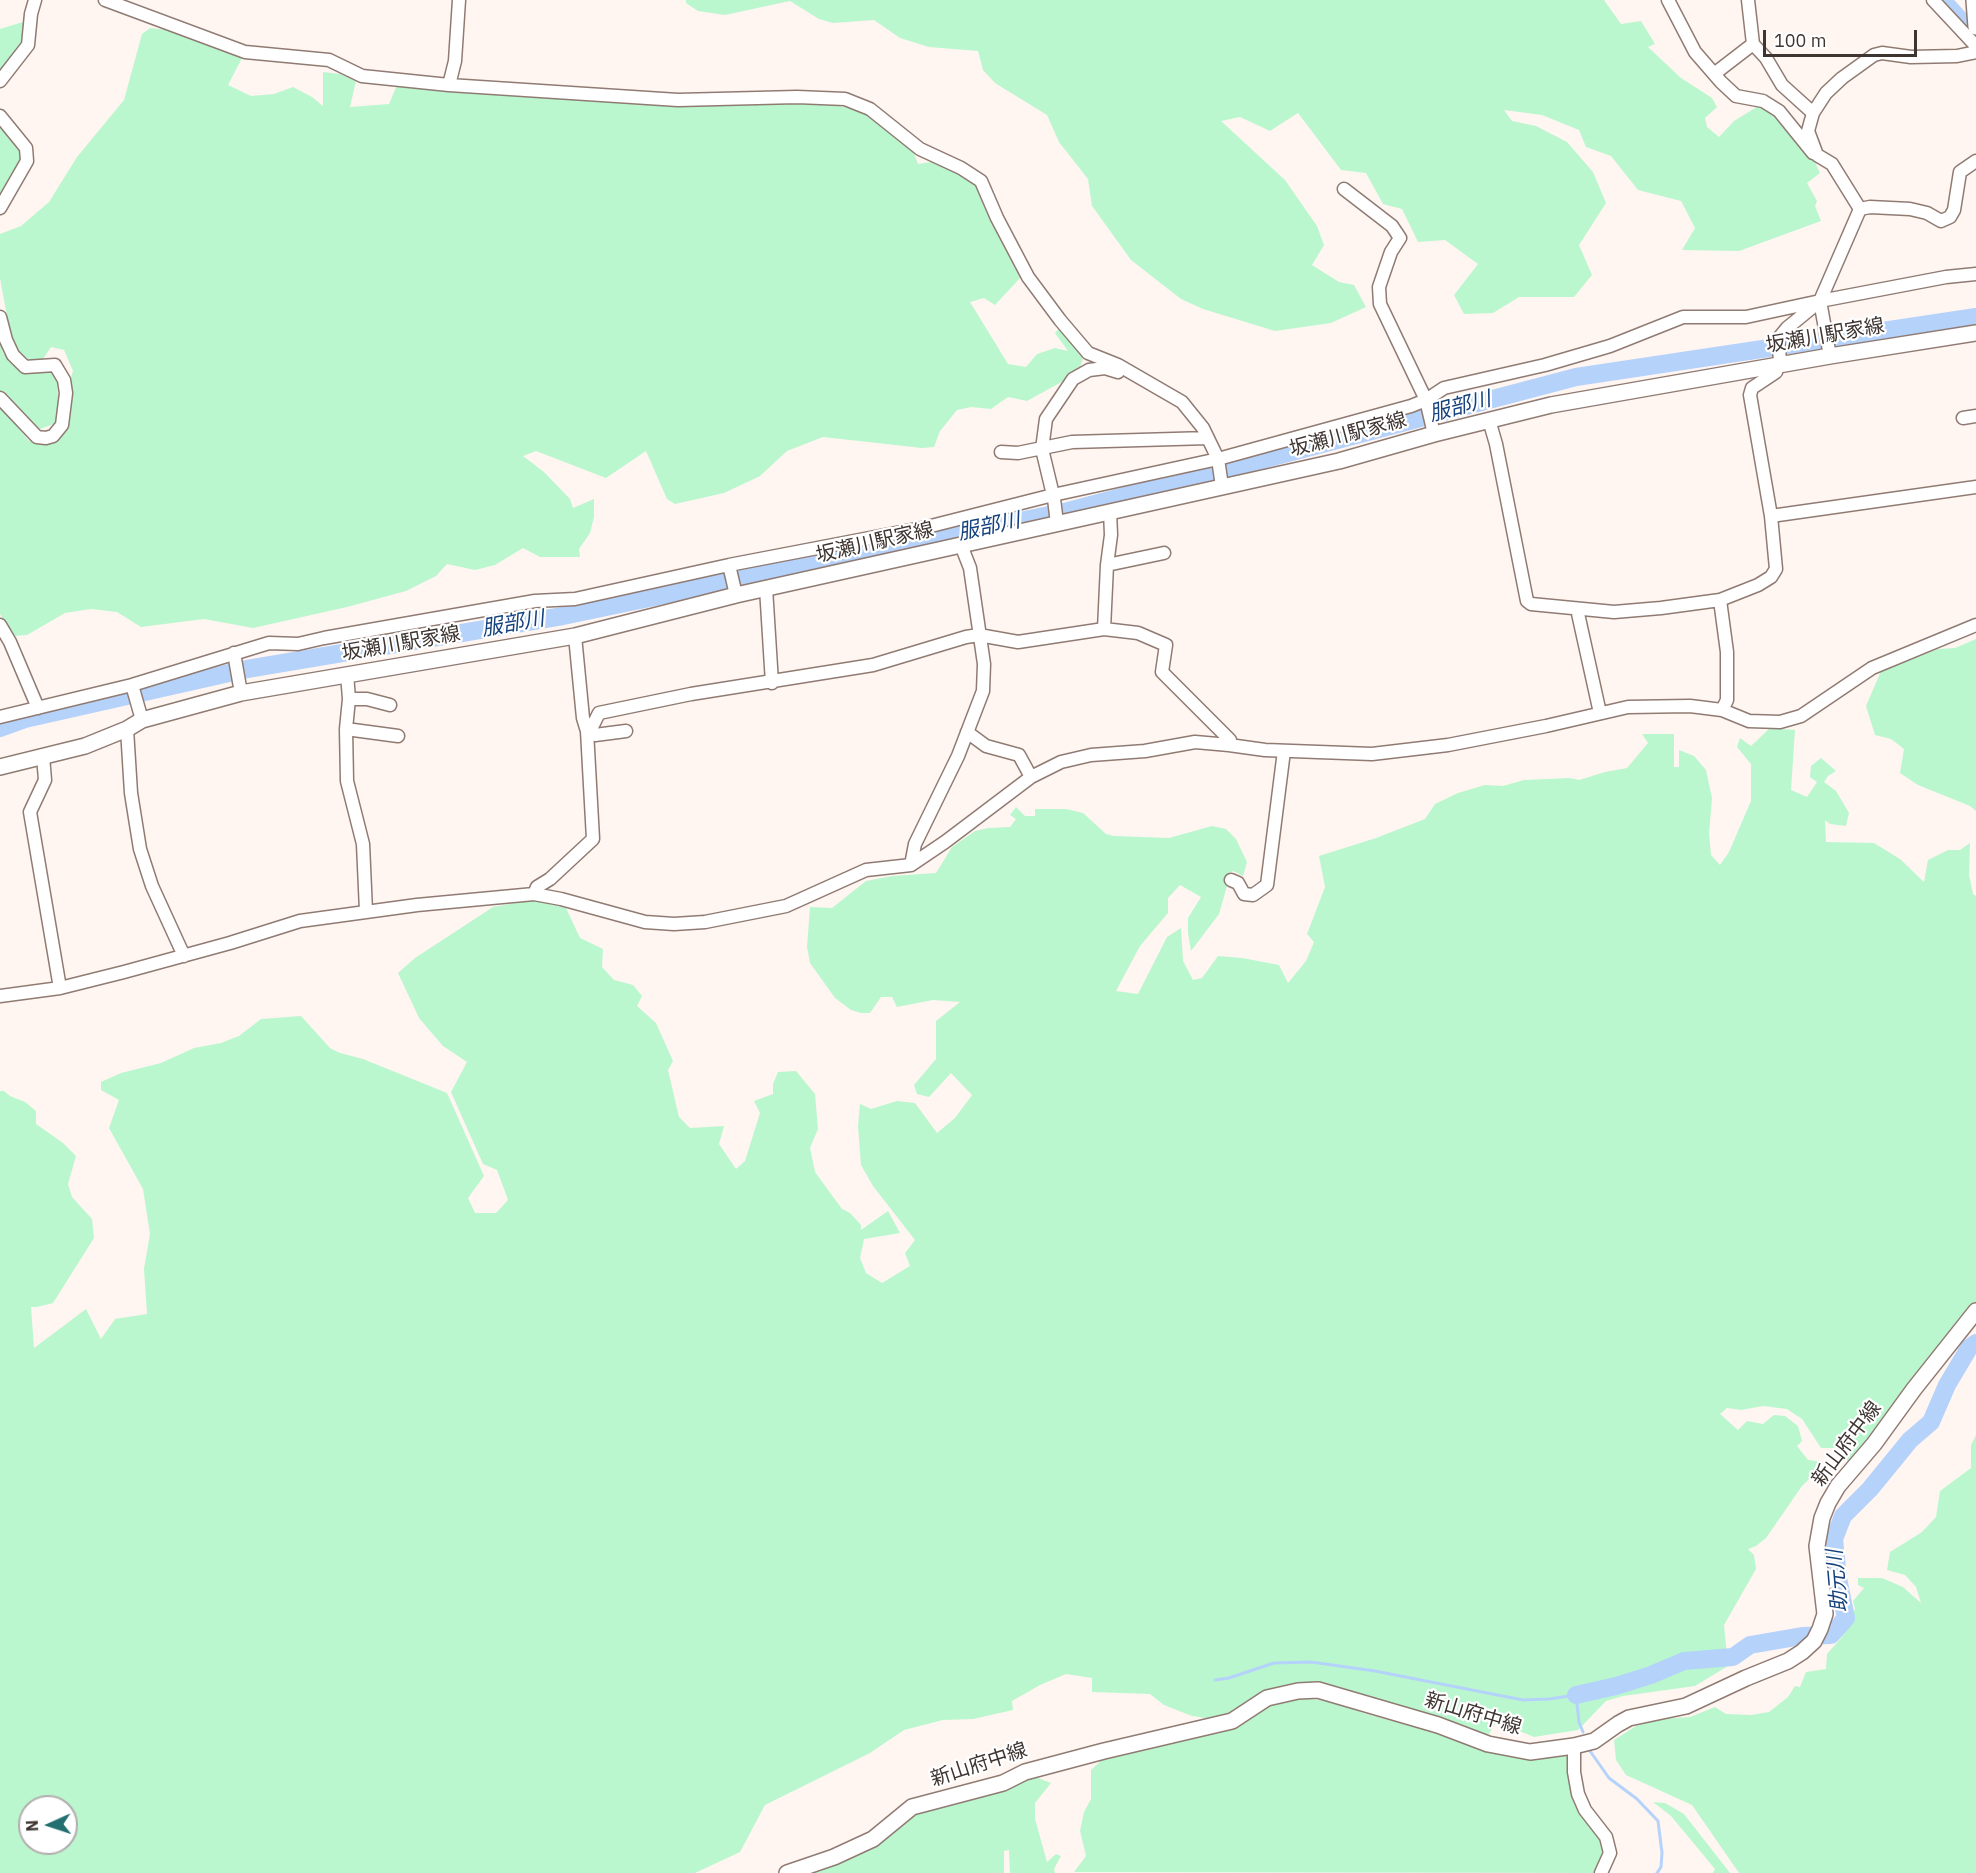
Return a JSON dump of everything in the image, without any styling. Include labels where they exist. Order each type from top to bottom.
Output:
[{"type":"main road","points":[[1974,0],[1976,27]]},
{"type":"main road","name":"坂瀬川駅家線","points":[[0,767],[84,746],[127,729],[140,714],[241,689],[575,636],[735,591],[766,588],[1222,484],[1339,461],[1433,430],[1778,361],[1976,333]]},
{"type":"main road","name":"新山府中線","points":[[787,1873],[834,1857],[873,1839],[912,1808],[1003,1783],[1025,1772],[1104,1751],[1232,1722],[1267,1698],[1298,1691],[1318,1690],[1438,1725],[1488,1744],[1530,1752],[1594,1741],[1629,1718],[1686,1706],[1788,1661],[1802,1652],[1817,1635],[1825,1614],[1817,1546],[1828,1503],[1838,1486],[1874,1444],[1976,1311]]},
{"type":"street","points":[[0,81],[28,45],[31,14],[35,0]]},
{"type":"street","points":[[105,0],[245,52],[329,60],[362,76],[449,86],[678,100],[797,97],[845,99],[870,109],[920,149],[961,168],[981,181],[996,218],[1028,276],[1060,320],[1088,353],[1118,365],[1182,402],[1203,428],[1208,438],[1218,462],[1222,484]]},
{"type":"street","points":[[449,86],[455,61],[459,0]]},
{"type":"street","points":[[1668,0],[1695,52],[1714,74],[1736,96],[1763,101],[1779,111],[1812,153],[1832,164],[1860,209]]},
{"type":"street","points":[[1748,0],[1753,44],[1766,58],[1782,85],[1813,113]]},
{"type":"street","points":[[1933,0],[1976,46]]},
{"type":"street","points":[[1714,74],[1753,44]]},
{"type":"street","points":[[1816,155],[1808,131],[1813,113],[1826,93],[1842,78],[1874,55],[1882,52],[1923,57],[1957,56],[1976,52]]},
{"type":"street","points":[[0,116],[26,148],[27,161],[0,208]]},
{"type":"street","points":[[1860,209],[1870,207],[1910,209],[1927,213],[1941,221],[1950,217],[1954,210],[1960,171],[1976,161]]},
{"type":"street","points":[[1344,189],[1392,226],[1400,237],[1391,252],[1379,287],[1380,304],[1426,404],[1433,430]]},
{"type":"street","points":[[1489,420],[1496,444],[1527,601],[1539,606],[1614,612],[1720,600],[1758,585],[1771,577],[1776,569],[1771,516],[1750,395],[1752,388],[1776,372],[1778,339],[1787,328],[1820,300],[1860,209]]},
{"type":"street","points":[[0,717],[132,686],[234,656],[269,643],[298,644],[535,601],[575,599],[729,565],[927,527],[1218,462],[1411,406],[1426,404],[1444,388],[1610,346],[1683,317],[1746,317],[1820,300],[1976,274]]},
{"type":"street","points":[[1820,300],[1829,352]]},
{"type":"street","points":[[0,317],[13,355],[25,367],[55,364],[64,380],[66,393],[62,425],[53,436],[37,438],[0,398]]},
{"type":"street","points":[[1057,521],[1054,497],[1042,449],[1046,419],[1073,379],[1089,370],[1106,368],[1139,377]]},
{"type":"street","points":[[1963,418],[1976,416]]},
{"type":"street","points":[[1001,453],[1018,453],[1072,442],[1208,438]]},
{"type":"street","points":[[1771,516],[1976,487]]},
{"type":"street","points":[[1104,629],[1111,535],[1110,511]]},
{"type":"street","points":[[911,864],[915,844],[958,756],[983,691],[984,664],[969,568],[961,545]]},
{"type":"street","points":[[1107,565],[1164,554]]},
{"type":"street","points":[[729,565],[735,591]]},
{"type":"street","points":[[766,588],[772,683]]},
{"type":"street","points":[[1720,600],[1727,652],[1727,700],[1722,710]]},
{"type":"street","points":[[1577,609],[1600,713]]},
{"type":"street","points":[[0,996],[60,988],[184,956],[300,921],[366,911],[534,894],[645,922],[674,924],[705,922],[786,906],[867,870],[911,864],[945,842],[1030,777],[1061,762],[1091,755],[1145,751],[1196,742],[1284,752],[1372,754],[1437,746],[1546,726],[1628,707],[1659,705],[1722,710],[1749,721],[1780,722],[1801,716],[1872,668],[1976,625]]},
{"type":"street","points":[[0,626],[10,642],[38,708]]},
{"type":"street","points":[[587,731],[591,729],[599,713],[691,694],[772,683],[873,665],[966,637],[979,635],[1018,642],[1104,629],[1138,633],[1166,645],[1162,672],[1230,740],[1230,745]]},
{"type":"street","points":[[534,894],[537,887],[550,879],[593,839],[587,731],[583,718],[575,636]]},
{"type":"street","points":[[234,656],[241,689]]},
{"type":"street","points":[[347,674],[349,699],[346,729],[347,782],[363,844],[366,911]]},
{"type":"street","points":[[132,686],[140,714]]},
{"type":"street","points":[[349,699],[367,699],[390,705]]},
{"type":"street","points":[[127,729],[131,793],[140,849],[152,886],[184,956]]},
{"type":"street","points":[[346,729],[398,736]]},
{"type":"street","points":[[587,731],[595,735],[626,731]]},
{"type":"street","points":[[967,732],[986,746],[1019,755],[1030,777]]},
{"type":"street","points":[[1232,880],[1238,883],[1244,894],[1253,895],[1267,885],[1284,752]]},
{"type":"street","points":[[43,756],[45,780],[30,812],[60,988]]},
{"type":"street","points":[[1574,1746],[1574,1772],[1578,1794],[1585,1810],[1606,1837],[1610,1853],[1601,1873]]},
{"type":"green space","points":[[686,0],[1604,0],[1621,24],[1641,21],[1655,44],[1648,47],[1681,78],[1712,98],[1717,107],[1705,118],[1707,127],[1719,137],[1734,121],[1760,105],[1780,118],[1815,162],[1820,173],[1807,183],[1817,201],[1815,206],[1821,221],[1739,251],[1682,250],[1695,228],[1681,201],[1638,190],[1611,156],[1586,147],[1579,130],[1542,115],[1504,110],[1512,121],[1536,126],[1567,142],[1593,172],[1606,203],[1579,245],[1592,275],[1574,297],[1519,297],[1493,313],[1464,314],[1454,295],[1478,264],[1445,240],[1418,242],[1402,209],[1383,204],[1366,173],[1341,170],[1298,113],[1270,131],[1240,117],[1221,121],[1285,180],[1317,226],[1324,245],[1312,265],[1339,282],[1354,285],[1366,307],[1331,323],[1275,331],[1203,309],[1181,299],[1131,260],[1092,206],[1088,179],[1059,142],[1047,115],[995,83],[983,70],[978,51],[929,47],[900,38],[874,20],[833,23],[819,19],[790,1],[725,15],[698,11],[686,3]]},
{"type":"green space","points":[[26,21],[23,46],[0,75],[0,29]]},
{"type":"green space","points":[[150,28],[168,30],[242,58],[228,85],[251,96],[274,94],[293,87],[323,106],[323,72],[340,74],[356,81],[350,107],[389,104],[397,85],[672,106],[736,101],[856,109],[879,120],[911,146],[918,164],[931,162],[975,182],[1021,277],[995,305],[984,298],[970,302],[1008,364],[1026,367],[1037,354],[1055,348],[1068,351],[1055,333],[1061,326],[1083,358],[1078,373],[1027,401],[1008,397],[991,409],[971,407],[957,410],[940,431],[934,447],[922,448],[823,437],[787,451],[760,476],[724,493],[675,504],[667,499],[646,451],[606,478],[536,451],[523,456],[544,472],[570,499],[573,508],[594,499],[594,517],[590,533],[579,549],[580,557],[540,557],[523,548],[495,565],[475,570],[447,564],[436,576],[406,591],[253,628],[204,619],[141,627],[117,612],[91,609],[65,613],[27,635],[13,636],[0,614],[0,405],[29,441],[38,444],[52,441],[73,371],[64,350],[51,347],[43,359],[26,361],[17,353],[8,322],[0,278],[0,234],[21,226],[49,202],[77,157],[124,100],[142,34]]},
{"type":"green space","points":[[0,122],[16,141],[22,154],[23,164],[0,206]]},
{"type":"green space","points":[[0,343],[3,353],[16,368],[26,373],[51,369],[57,383],[59,408],[54,424],[40,429],[0,395]]},
{"type":"green space","points":[[1976,639],[1976,811],[1970,806],[1918,785],[1900,773],[1904,749],[1891,739],[1875,735],[1866,706],[1881,671],[1938,649],[1955,648]]},
{"type":"green space","points":[[1770,728],[1795,730],[1791,790],[1807,797],[1817,782],[1810,777],[1811,766],[1821,758],[1836,771],[1824,782],[1836,791],[1849,813],[1846,826],[1830,824],[1825,820],[1826,842],[1874,843],[1900,859],[1924,882],[1928,860],[1948,850],[1960,850],[1970,843],[1969,875],[1973,894],[1976,896],[1976,1303],[1851,1464],[1833,1448],[1821,1448],[1802,1419],[1787,1409],[1763,1406],[1741,1410],[1727,1408],[1720,1414],[1738,1430],[1747,1421],[1763,1424],[1774,1415],[1785,1416],[1798,1426],[1802,1441],[1797,1446],[1808,1460],[1817,1461],[1820,1469],[1802,1486],[1766,1538],[1748,1549],[1754,1555],[1756,1569],[1724,1625],[1728,1666],[1695,1686],[1623,1696],[1606,1701],[1578,1730],[1534,1737],[1497,1722],[1488,1735],[1431,1720],[1315,1683],[1276,1687],[1234,1714],[1208,1721],[1164,1705],[1150,1694],[1092,1692],[1092,1678],[1066,1674],[1012,1701],[1013,1710],[973,1719],[943,1720],[904,1730],[870,1753],[765,1805],[740,1852],[695,1873],[0,1873],[0,1091],[25,1102],[36,1111],[36,1124],[63,1143],[76,1156],[68,1184],[72,1197],[92,1219],[94,1238],[53,1303],[31,1307],[34,1348],[86,1309],[101,1339],[115,1319],[147,1314],[144,1269],[150,1234],[143,1189],[109,1128],[119,1100],[101,1090],[101,1082],[121,1073],[161,1063],[194,1048],[221,1043],[239,1036],[261,1019],[301,1016],[330,1048],[447,1093],[484,1176],[468,1198],[475,1213],[496,1213],[508,1200],[497,1170],[483,1164],[451,1092],[467,1062],[443,1046],[419,1018],[398,973],[415,958],[493,907],[532,900],[566,908],[580,938],[603,949],[602,967],[614,980],[633,985],[642,996],[637,1006],[656,1023],[673,1061],[668,1070],[679,1117],[690,1128],[724,1126],[719,1144],[736,1169],[745,1161],[760,1113],[754,1101],[773,1094],[773,1084],[778,1072],[796,1071],[815,1094],[818,1129],[810,1148],[815,1172],[842,1209],[850,1213],[861,1225],[861,1230],[888,1211],[900,1233],[864,1239],[860,1258],[866,1273],[882,1283],[910,1266],[905,1253],[915,1240],[873,1186],[861,1165],[858,1126],[860,1104],[871,1109],[897,1101],[915,1103],[937,1133],[955,1118],[972,1095],[951,1073],[929,1097],[917,1094],[914,1085],[936,1059],[936,1021],[960,1002],[933,1000],[897,1007],[892,997],[881,997],[870,1013],[851,1010],[835,998],[810,963],[807,947],[810,907],[832,908],[866,881],[892,876],[936,873],[952,847],[975,831],[1010,827],[1016,819],[1010,815],[1016,807],[1025,816],[1035,816],[1035,809],[1066,809],[1083,813],[1106,834],[1114,836],[1169,838],[1212,826],[1226,829],[1236,839],[1247,862],[1243,876],[1233,871],[1226,875],[1227,886],[1219,914],[1191,951],[1188,918],[1201,897],[1180,885],[1168,898],[1168,913],[1140,946],[1116,991],[1138,994],[1167,937],[1181,928],[1183,961],[1193,980],[1202,978],[1218,956],[1279,965],[1288,983],[1306,961],[1314,942],[1307,934],[1325,887],[1319,856],[1425,819],[1435,804],[1458,793],[1485,785],[1503,786],[1524,780],[1570,778],[1579,780],[1627,768],[1648,743],[1642,734],[1674,734],[1674,767],[1679,767],[1679,750],[1694,756],[1706,770],[1712,798],[1709,834],[1711,855],[1720,865],[1729,852],[1751,801],[1751,764],[1737,747],[1740,738],[1751,746]]},
{"type":"green space","points":[[1976,1435],[1976,1873],[1739,1873],[1692,1805],[1626,1775],[1616,1760],[1614,1740],[1636,1726],[1659,1719],[1690,1717],[1715,1707],[1726,1714],[1751,1715],[1769,1712],[1788,1697],[1795,1686],[1800,1687],[1806,1672],[1826,1669],[1827,1654],[1842,1637],[1855,1609],[1853,1601],[1864,1588],[1858,1585],[1858,1578],[1882,1578],[1903,1587],[1921,1603],[1916,1587],[1905,1575],[1887,1570],[1890,1552],[1922,1532],[1936,1517],[1940,1491],[1971,1468],[1971,1445]]},
{"type":"green space","points":[[1292,1696],[1338,1703],[1363,1713],[1492,1748],[1571,1754],[1575,1793],[1602,1836],[1606,1851],[1597,1873],[1074,1872],[1086,1856],[1080,1831],[1084,1812],[1091,1799],[1091,1770],[1107,1755]]},
{"type":"green space","points":[[1030,1775],[1051,1783],[1035,1803],[1035,1819],[1047,1862],[1056,1854],[1061,1856],[1054,1869],[1055,1873],[1010,1873],[1009,1850],[1004,1851],[1004,1873],[802,1873],[926,1809]]},
{"type":"green space","points":[[1653,1802],[1665,1803],[1684,1814],[1730,1873],[1713,1873],[1715,1869],[1671,1816]]},
{"type":"waterway","points":[[1942,0],[1964,24]]},
{"type":"waterway","name":"服部川","points":[[0,728],[25,719],[247,669],[563,616],[1068,511],[1576,377],[1976,317]]},
{"type":"waterway","name":"助元川","points":[[1576,1695],[1651,1675],[1684,1661],[1733,1657],[1750,1645],[1802,1636],[1831,1635],[1846,1618],[1838,1578],[1834,1539],[1843,1516],[1870,1489],[1910,1440],[1931,1422],[1947,1385],[1969,1348],[1976,1343]]},
{"type":"waterway","points":[[1215,1680],[1229,1678],[1274,1663],[1311,1662],[1375,1671],[1523,1700],[1576,1695],[1579,1722],[1583,1732]]},
{"type":"waterway","points":[[1590,1751],[1609,1778],[1637,1799],[1658,1821],[1662,1853],[1661,1867],[1657,1873]]}]
